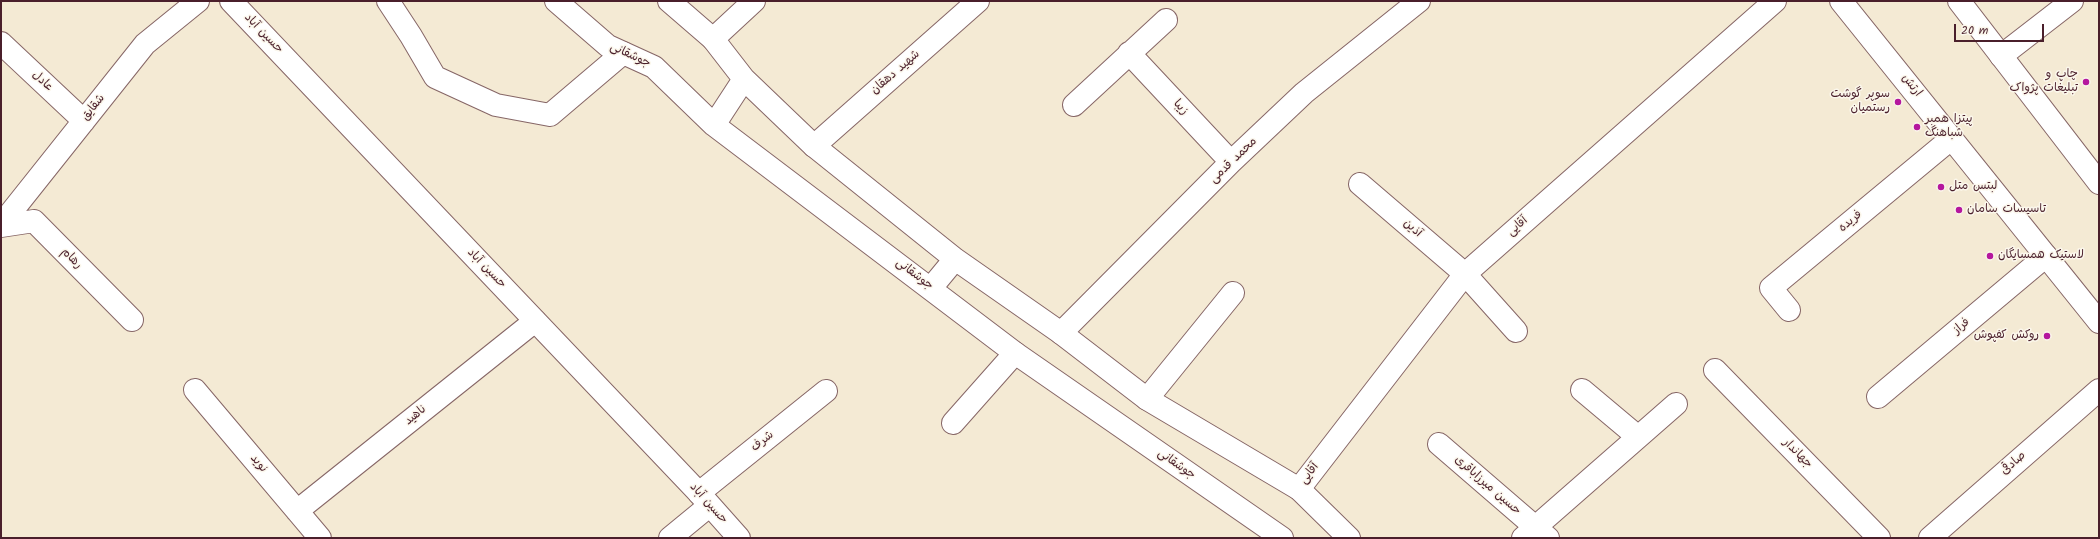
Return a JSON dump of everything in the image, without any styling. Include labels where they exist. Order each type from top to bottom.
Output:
[{"type":"street","name":"شقایق","points":[[1,226],[145,44],[198,1]]},
{"type":"street","name":"حسین آباد","points":[[231,1],[704,499],[739,538]]},
{"type":"street","points":[[388,1],[435,77],[496,105],[550,115],[623,53]]},
{"type":"street","name":"جوشقانی","points":[[556,1],[608,46],[654,67],[714,124],[1015,353],[1282,538]]},
{"type":"street","points":[[669,1],[713,39],[744,79],[814,146],[955,259],[1060,334],[1147,399],[1299,489],[1349,538]]},
{"type":"street","points":[[713,39],[754,1]]},
{"type":"street","name":"شهید دهقان","points":[[814,146],[978,1]]},
{"type":"street","name":"محمد قدمی","points":[[1060,334],[1231,162],[1304,93],[1419,1]]},
{"type":"street","name":"آقایی","points":[[1299,489],[1465,274],[1775,1]]},
{"type":"street","name":"ارتش","points":[[1841,1],[1897,68],[2099,322]]},
{"type":"street","points":[[1846,1],[1897,68]]},
{"type":"street","points":[[1959,1],[2099,183]]},
{"type":"street","points":[[2001,56],[2072,1]]},
{"type":"street","points":[[1074,105],[1166,20]]},
{"type":"street","name":"عادل","points":[[1,43],[84,121]]},
{"type":"street","name":"زیبا","points":[[1129,54],[1231,162]]},
{"type":"street","points":[[714,124],[744,79]]},
{"type":"street","name":"فریده","points":[[1789,310],[1771,288],[1952,138]]},
{"type":"street","name":"آذین","points":[[1360,184],[1465,274],[1516,331]]},
{"type":"street","name":"رهام","points":[[1,226],[34,221],[132,320]]},
{"type":"street","name":"فراز","points":[[1878,398],[2046,256]]},
{"type":"street","points":[[931,288],[955,259]]},
{"type":"street","points":[[1147,399],[1233,293]]},
{"type":"street","name":"ناهید","points":[[297,511],[535,321]]},
{"type":"street","points":[[953,423],[1015,353]]},
{"type":"street","name":"جهاندار","points":[[1714,370],[1879,538]]},
{"type":"street","name":"نوید","points":[[195,390],[320,538]]},
{"type":"street","points":[[1582,390],[1638,437]]},
{"type":"street","name":"صادقی","points":[[1930,538],[2099,390]]},
{"type":"street","name":"شرف","points":[[670,538],[704,499],[826,391]]},
{"type":"street","points":[[1535,534],[1638,437],[1676,404]]},
{"type":"street","name":"حسین میرزاباقری","points":[[1439,444],[1535,534]]},
{"type":"place","name":"چاپ و تبلیغات پژواک","points":[[2086,82]]},
{"type":"place","name":"سوپر گوشت رستمیان","points":[[1898,102]]},
{"type":"place","name":"پیتزا همبر شباهنگ","points":[[1917,127]]},
{"type":"place","name":"لبتس متل","points":[[1941,187]]},
{"type":"place","name":"تاسیسات سامان","points":[[1959,210]]},
{"type":"place","name":"لاستیک همسایگان","points":[[1990,256]]},
{"type":"place","name":"روکش کفپوش","points":[[2047,336]]}]
